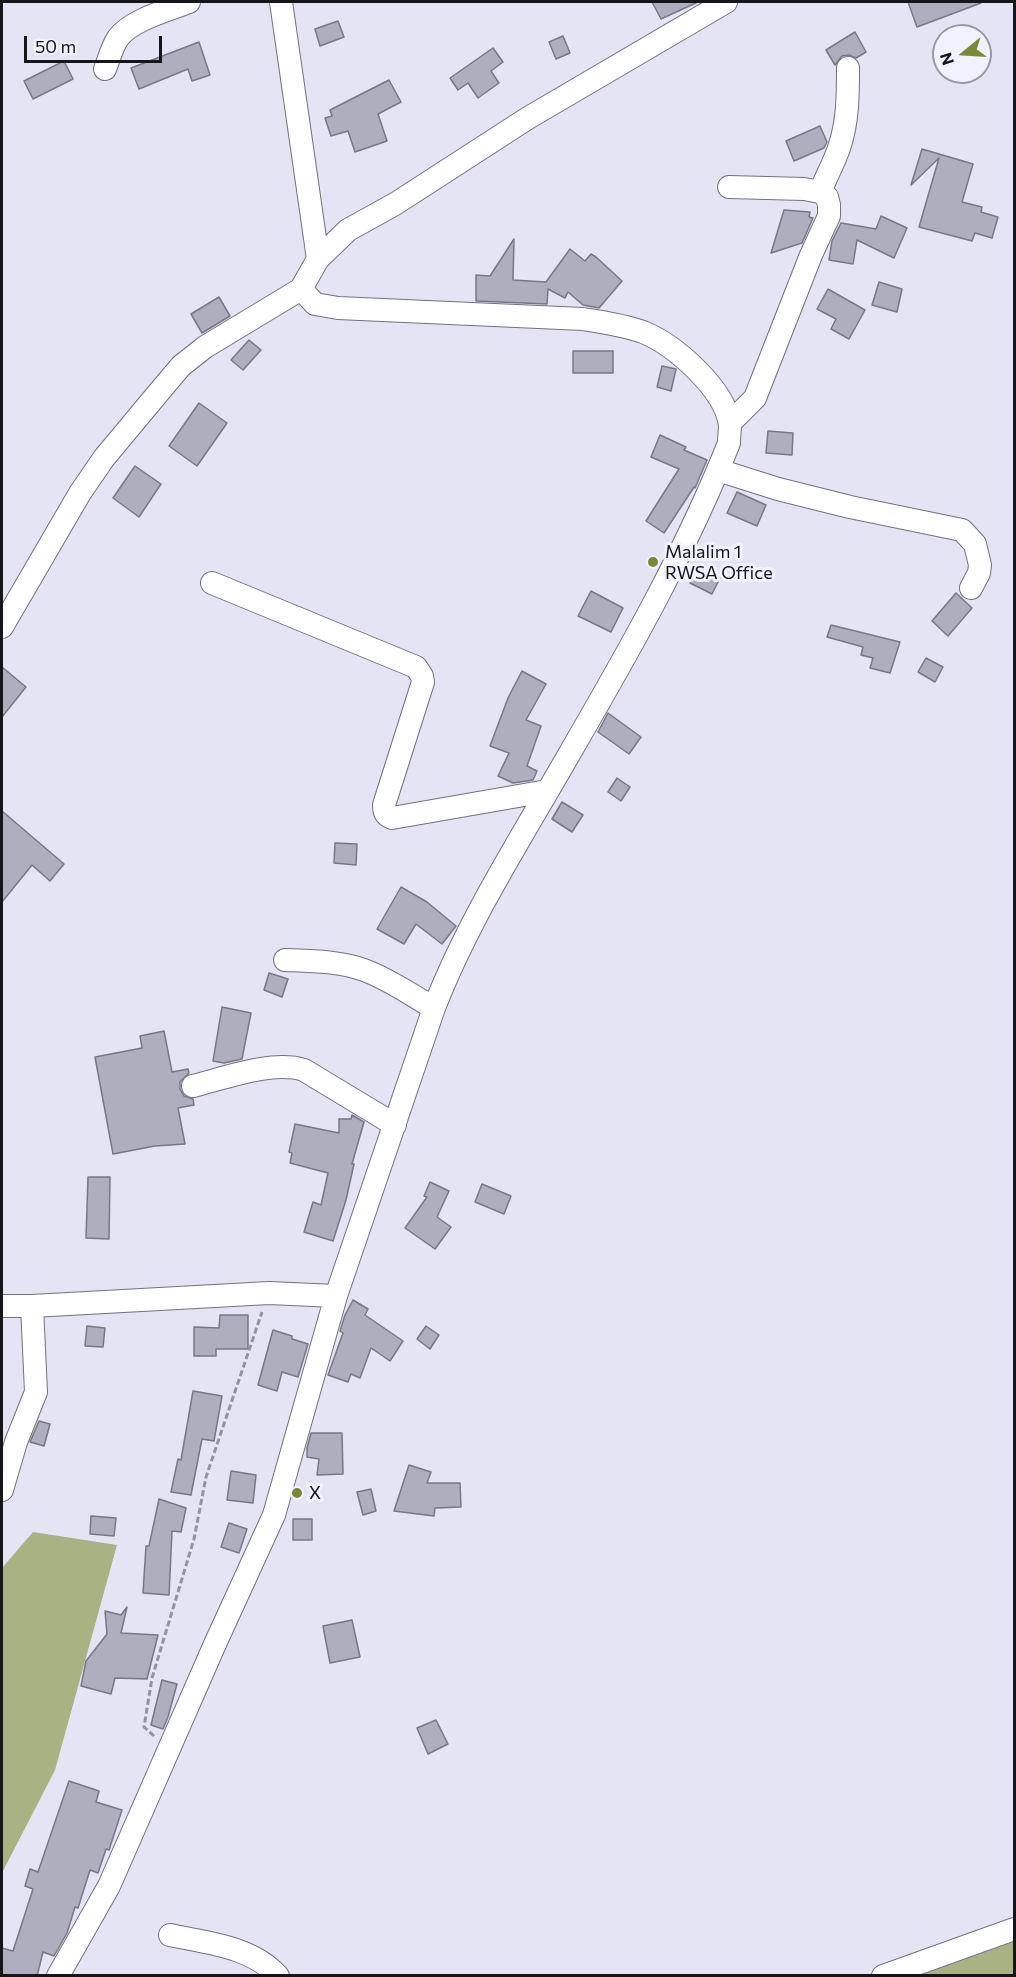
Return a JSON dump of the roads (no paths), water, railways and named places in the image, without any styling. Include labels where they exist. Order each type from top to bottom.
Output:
[{"type":"street","points":[[105,69],[114,45],[124,31],[133,25],[189,2]]},
{"type":"street","points":[[281,2],[318,259]]},
{"type":"street","points":[[2,627],[80,493],[104,458],[181,366],[205,347],[301,289],[318,259],[348,230],[395,204],[537,113],[726,2]]},
{"type":"street","points":[[820,192],[844,129],[848,68]]},
{"type":"street","points":[[729,187],[804,189],[820,192],[827,197],[830,205],[829,216],[811,255],[755,398],[730,423]]},
{"type":"street","points":[[58,1976],[109,1886],[274,1515],[336,1296],[449,970],[678,559],[729,443],[730,423],[717,394],[704,377],[678,353],[644,333],[584,319],[338,308],[315,304],[301,289]]},
{"type":"street","points":[[718,470],[778,489],[850,507],[962,530],[975,544],[980,565],[979,573],[971,588]]},
{"type":"street","points":[[212,583],[416,667],[420,671],[423,682],[384,805],[388,816],[392,818],[547,791]]},
{"type":"street","points":[[285,960],[330,962],[362,969],[386,979],[434,1008]]},
{"type":"street","points":[[193,1086],[246,1072],[288,1066],[297,1067],[395,1125]]},
{"type":"street","points":[[2,1306],[269,1293],[336,1296]]},
{"type":"street","points":[[2,1490],[16,1442],[36,1392],[32,1306]]},
{"type":"street","points":[[883,1976],[1014,1929]]},
{"type":"street","points":[[170,1935],[229,1948],[254,1957],[271,1968],[278,1976]]},
{"type":"place","name":"Malalim 1 RWSA Office","points":[[653,562]]},
{"type":"place","name":"X","points":[[297,1493]]}]
